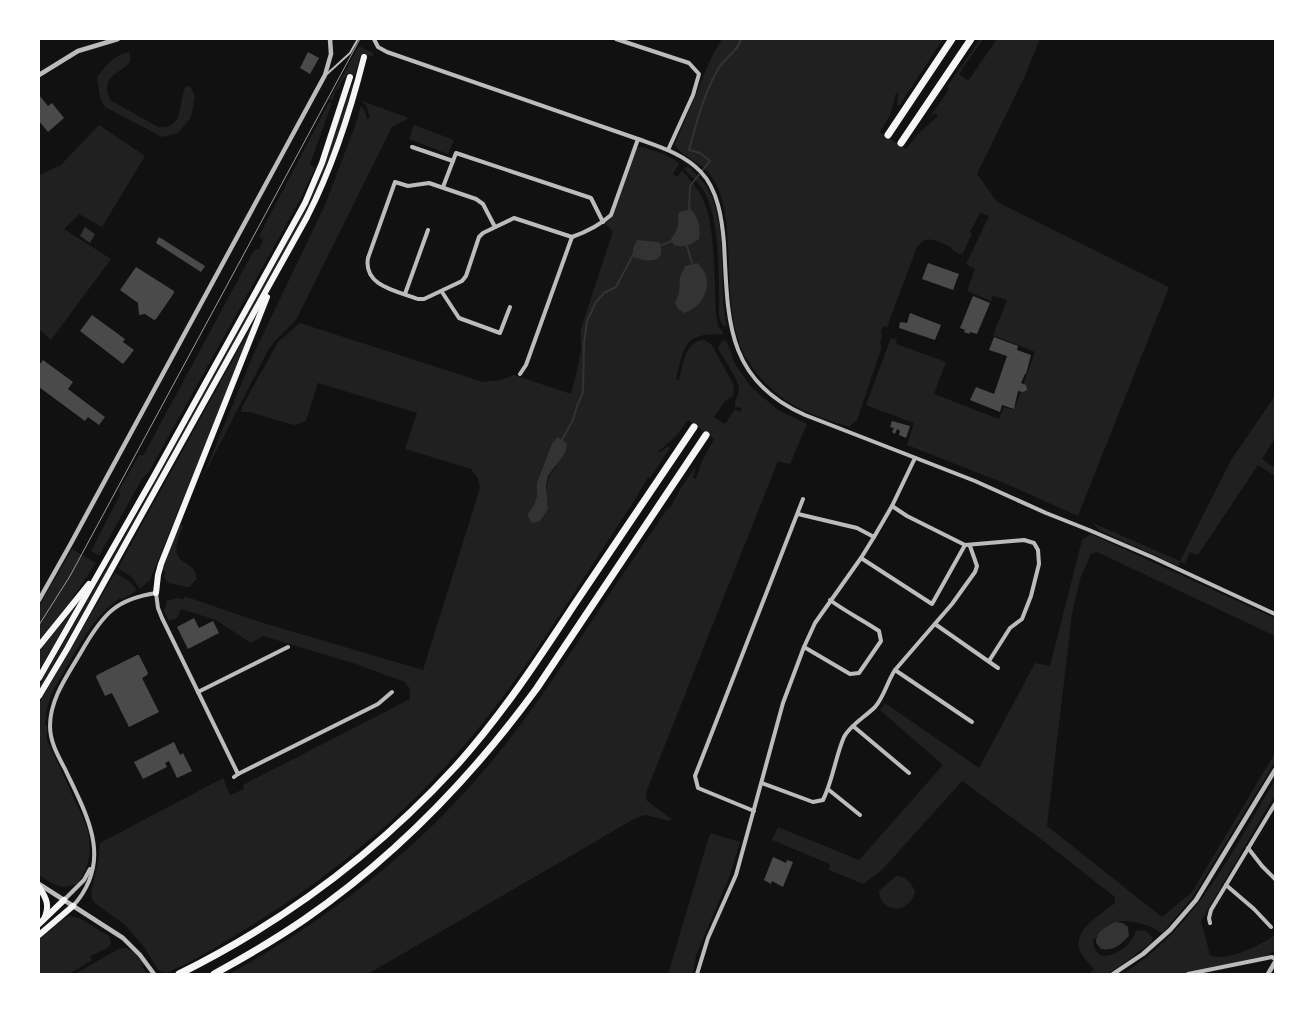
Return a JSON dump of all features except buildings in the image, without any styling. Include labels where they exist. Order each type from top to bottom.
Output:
[{"type":"highway","points":[[888,135],[952,39]]},
{"type":"highway","points":[[901,143],[971,39]]},
{"type":"highway","points":[[39,696],[68,649],[307,218],[330,169],[347,121],[364,57]]},
{"type":"highway","points":[[39,678],[305,203],[322,163],[350,78]]},
{"type":"highway","points":[[156,593],[161,564],[274,280]]},
{"type":"highway","points":[[179,974],[246,939],[294,908],[339,875],[407,816],[457,765],[525,679],[694,427]]},
{"type":"highway","points":[[214,974],[283,934],[349,887],[410,834],[468,775],[508,727],[537,688],[706,435]]},
{"type":"highway","points":[[39,646],[102,567]]},
{"type":"highway","points":[[39,886],[48,903],[47,912],[41,922]]},
{"type":"highway","points":[[41,922],[64,900]]},
{"type":"highway","points":[[39,935],[73,906]]},
{"type":"street","points":[[39,75],[78,51],[118,39]]},
{"type":"street","points":[[39,600],[325,75],[331,54],[330,39]]},
{"type":"street","points":[[374,39],[378,47],[387,52],[668,150],[686,159],[702,173],[716,198],[721,218],[730,326],[740,356],[759,383],[777,399],[796,411],[975,481],[1275,614]]},
{"type":"street","points":[[616,39],[688,62],[699,74],[693,96],[668,150]]},
{"type":"street","points":[[520,374],[526,365],[572,237],[603,222],[611,215],[638,139]]},
{"type":"street","points":[[412,147],[453,161]]},
{"type":"street","points":[[443,187],[456,153],[591,198],[603,222]]},
{"type":"street","points":[[495,227],[484,204],[476,199],[424,182],[408,186],[395,182],[366,266],[370,275],[378,284],[424,300],[462,281],[466,276],[479,237],[483,233],[514,218],[572,237]]},
{"type":"street","points":[[405,294],[428,230]]},
{"type":"street","points":[[442,292],[459,318],[500,333],[510,307]]},
{"type":"street","points":[[697,974],[708,938],[736,875],[783,703],[804,646],[815,623],[830,600],[862,558],[892,506],[914,458]]},
{"type":"street","points":[[754,811],[698,788],[694,776],[803,499]]},
{"type":"street","points":[[892,506],[907,516],[965,545],[1024,540],[1034,543],[1038,550],[1039,564],[1031,596],[1022,620],[1010,628],[989,661]]},
{"type":"street","points":[[798,514],[857,528],[874,537]]},
{"type":"street","points":[[862,558],[932,604],[965,545]]},
{"type":"street","points":[[762,783],[813,802],[823,800],[829,790],[844,736],[874,708],[881,699],[895,670],[966,588],[977,566],[970,546]]},
{"type":"street","points":[[73,906],[82,896],[91,876],[94,841],[91,825],[55,748],[51,733],[51,713],[55,698],[63,683],[104,617],[129,599],[156,593],[158,608],[162,618],[236,776],[378,704],[392,692]]},
{"type":"street","points":[[804,646],[850,674],[859,673],[881,641],[879,631],[857,616],[847,613],[830,600]]},
{"type":"street","points":[[935,624],[998,668]]},
{"type":"street","points":[[198,692],[288,647]]},
{"type":"street","points":[[895,670],[972,722]]},
{"type":"street","points":[[853,726],[909,773]]},
{"type":"street","points":[[1113,974],[1143,954],[1165,935],[1196,900],[1275,770]]},
{"type":"street","points":[[829,790],[860,815]]},
{"type":"street","points":[[1210,923],[1208,918],[1211,910],[1275,804]]},
{"type":"street","points":[[1248,848],[1275,879]]},
{"type":"street","points":[[64,900],[84,880],[92,865]]},
{"type":"street","points":[[39,886],[123,938],[140,955],[154,974]]},
{"type":"street","points":[[1226,886],[1254,909],[1271,927]]},
{"type":"street","points":[[1188,974],[1272,957],[1275,961],[1268,974]]},
{"type":"lane","points":[[325,75],[350,53],[358,39]]},
{"type":"shaded area","points":[[722,39],[943,39],[899,106],[897,105],[898,93],[896,93],[890,115],[880,132],[906,149],[918,134],[938,116],[936,113],[930,117],[949,89],[947,87],[980,39],[983,39],[959,74],[968,81],[997,39],[1040,39],[1024,78],[977,174],[997,202],[1169,287],[1078,516],[1009,485],[907,445],[914,423],[866,405],[891,338],[897,340],[896,344],[946,362],[934,394],[999,419],[1004,407],[1014,410],[1035,352],[993,335],[1007,300],[993,296],[991,301],[967,291],[975,269],[966,264],[989,216],[980,213],[970,232],[972,234],[962,255],[951,249],[951,247],[933,240],[925,240],[917,247],[887,327],[883,326],[880,344],[882,346],[857,420],[849,427],[811,414],[789,402],[770,388],[754,370],[742,349],[734,322],[730,297],[728,243],[721,196],[709,173],[680,151],[675,144],[711,58]]},
{"type":"shaded area","points":[[359,46],[373,53],[373,56],[365,55],[360,57],[355,75],[344,78],[339,89],[336,90],[332,101],[329,100]]},
{"type":"shaded area","points":[[129,52],[131,58],[129,63],[111,77],[108,82],[107,90],[110,100],[158,127],[167,127],[177,120],[185,87],[190,86],[195,96],[191,117],[178,133],[162,137],[105,107],[100,98],[97,77],[115,58]]},
{"type":"shaded area","points":[[352,84],[356,85],[345,120],[302,220],[104,577],[39,690],[39,685],[141,507],[305,208],[325,163]]},
{"type":"shaded area","points":[[362,101],[409,118],[392,127],[296,320],[267,352],[201,481],[255,351],[325,205],[361,106],[367,119],[370,118],[367,107]]},
{"type":"shaded area","points":[[329,102],[332,103],[310,164],[315,168],[301,198],[150,470],[142,479],[99,556],[91,551],[121,493],[118,492],[139,455],[143,456],[254,250],[259,249],[263,240],[259,236]]},
{"type":"shaded area","points":[[99,125],[145,156],[102,227],[79,214],[64,229],[111,259],[51,340],[39,329],[39,175],[61,165]]},
{"type":"shaded area","points":[[414,125],[454,140],[448,154],[409,139]]},
{"type":"shaded area","points":[[641,147],[662,153],[678,162],[679,164],[673,174],[677,177],[682,171],[694,185],[703,199],[710,225],[714,256],[716,316],[718,325],[724,334],[701,336],[688,343],[676,379],[679,380],[686,355],[693,344],[704,340],[711,344],[734,386],[733,396],[725,401],[714,417],[725,424],[735,409],[740,412],[742,409],[739,407],[735,408],[739,391],[738,384],[718,348],[721,342],[726,340],[735,364],[752,388],[778,410],[807,424],[790,464],[778,461],[647,790],[646,800],[671,819],[670,821],[645,815],[634,819],[368,974],[229,974],[302,930],[370,880],[434,824],[492,761],[548,686],[668,508],[670,508],[696,466],[693,478],[696,479],[702,461],[714,439],[688,420],[677,435],[658,452],[668,446],[670,448],[650,478],[648,477],[540,645],[477,730],[426,787],[342,862],[281,907],[190,962],[166,973],[158,970],[145,948],[124,924],[92,899],[91,892],[100,843],[223,778],[230,795],[244,789],[243,785],[410,699],[410,689],[405,682],[356,664],[263,636],[251,643],[216,620],[181,609],[177,618],[169,621],[164,611],[167,601],[177,598],[184,599],[184,597],[190,598],[260,622],[423,670],[480,488],[478,478],[471,469],[405,449],[417,413],[318,383],[306,421],[296,425],[250,412],[241,412],[278,342],[300,323],[483,382],[500,380],[514,375],[571,394],[581,351],[581,329],[613,231],[605,224],[613,216],[637,148]],"holes":[[[552,443],[556,467],[547,482],[548,509],[527,515],[534,505],[537,496],[537,481]]]},
{"type":"shaded area","points":[[688,166],[706,186],[718,217],[721,235],[724,310],[727,327],[722,325],[719,316],[718,250],[713,215],[702,188],[684,169]]},
{"type":"shaded area","points":[[691,209],[699,223],[699,239],[687,245],[674,245],[671,239],[678,227],[678,214]]},
{"type":"shaded area","points":[[85,227],[95,234],[90,243],[80,236]]},
{"type":"shaded area","points":[[637,240],[659,242],[661,254],[659,258],[645,260],[634,257],[633,249]]},
{"type":"shaded area","points":[[697,263],[703,269],[706,276],[706,291],[698,305],[684,313],[678,309],[675,302],[679,294],[680,277],[685,266]]},
{"type":"shaded area","points":[[253,323],[255,323],[150,580],[140,589],[132,577],[118,568]]},
{"type":"shaded area","points":[[1275,396],[1275,438],[1262,459],[1275,468],[1275,476],[1258,465],[1198,555],[1190,552],[1185,564],[1180,562],[1178,566],[1099,530],[1089,519],[1095,524],[1180,561],[1231,460]]},
{"type":"shaded area","points":[[558,437],[567,444],[565,453],[548,476],[546,485],[548,509],[540,521],[532,523],[527,515],[534,505],[537,496],[537,482],[552,443]]},
{"type":"shaded area","points":[[179,525],[183,526],[176,550],[178,557],[191,567],[195,572],[197,580],[190,587],[168,583],[164,577],[165,572],[162,570]]},
{"type":"shaded area","points":[[1091,534],[1275,618],[1275,636],[1097,552],[1091,554],[1080,579],[1072,614],[1047,826],[1162,917],[1192,892],[1275,753],[1275,762],[1192,898],[1163,932],[1159,932],[1144,924],[1131,922],[1124,921],[1111,924],[1093,940],[1094,948],[1102,955],[1108,956],[1120,951],[1131,941],[1136,931],[1145,930],[1153,938],[1151,943],[1117,968],[1106,974],[1089,974],[1094,969],[1081,953],[1080,938],[1088,924],[1115,903],[1115,897],[962,781],[882,870],[863,884],[829,870],[830,864],[772,840],[778,827],[859,860],[943,765],[880,710],[885,703],[979,768],[1035,663],[1050,666],[1082,540]]},
{"type":"shaded area","points":[[72,549],[96,563],[68,605],[39,642],[39,606]]},
{"type":"shaded area","points":[[115,573],[129,581],[136,589],[135,592],[122,599],[120,598],[96,621],[56,685],[47,710],[45,725],[47,725],[47,740],[87,827],[90,843],[89,858],[85,872],[76,885],[64,887],[51,883],[39,875],[39,703]]},
{"type":"shaded area","points":[[73,608],[75,609],[39,670],[39,650]]},
{"type":"shaded area","points":[[1275,780],[1275,795],[1201,921],[1210,955],[1225,957],[1234,955],[1252,948],[1275,935],[1275,951],[1261,958],[1181,974],[1122,974],[1148,956],[1192,912],[1227,861]]},
{"type":"shaded area","points":[[710,833],[740,842],[729,878],[696,955],[693,974],[668,974]]},
{"type":"shaded area","points":[[896,876],[903,877],[908,881],[915,892],[907,905],[901,908],[889,907],[884,904],[879,891]]},
{"type":"shaded area","points":[[69,916],[79,918],[109,936],[111,944],[106,949],[90,956],[92,960],[69,974],[39,974],[39,940]]},
{"type":"shaded area","points":[[1115,922],[1123,923],[1128,927],[1129,936],[1116,947],[1101,949],[1096,943],[1098,935],[1102,930]]},
{"type":"shaded area","points":[[124,948],[136,954],[144,965],[142,967],[148,974],[75,974],[118,949]]},
{"type":"waterway","points":[[689,210],[690,186],[710,161],[700,153],[689,150],[698,118],[714,76],[720,66],[738,47],[741,39]]},
{"type":"waterway","points":[[659,246],[672,241]]},
{"type":"waterway","points":[[687,246],[692,263]]},
{"type":"waterway","points":[[561,442],[573,420],[583,392],[584,343],[587,321],[596,302],[604,293],[616,287],[634,253]]},
{"type":"tram line","points":[[39,625],[70,576],[360,39]]}]
